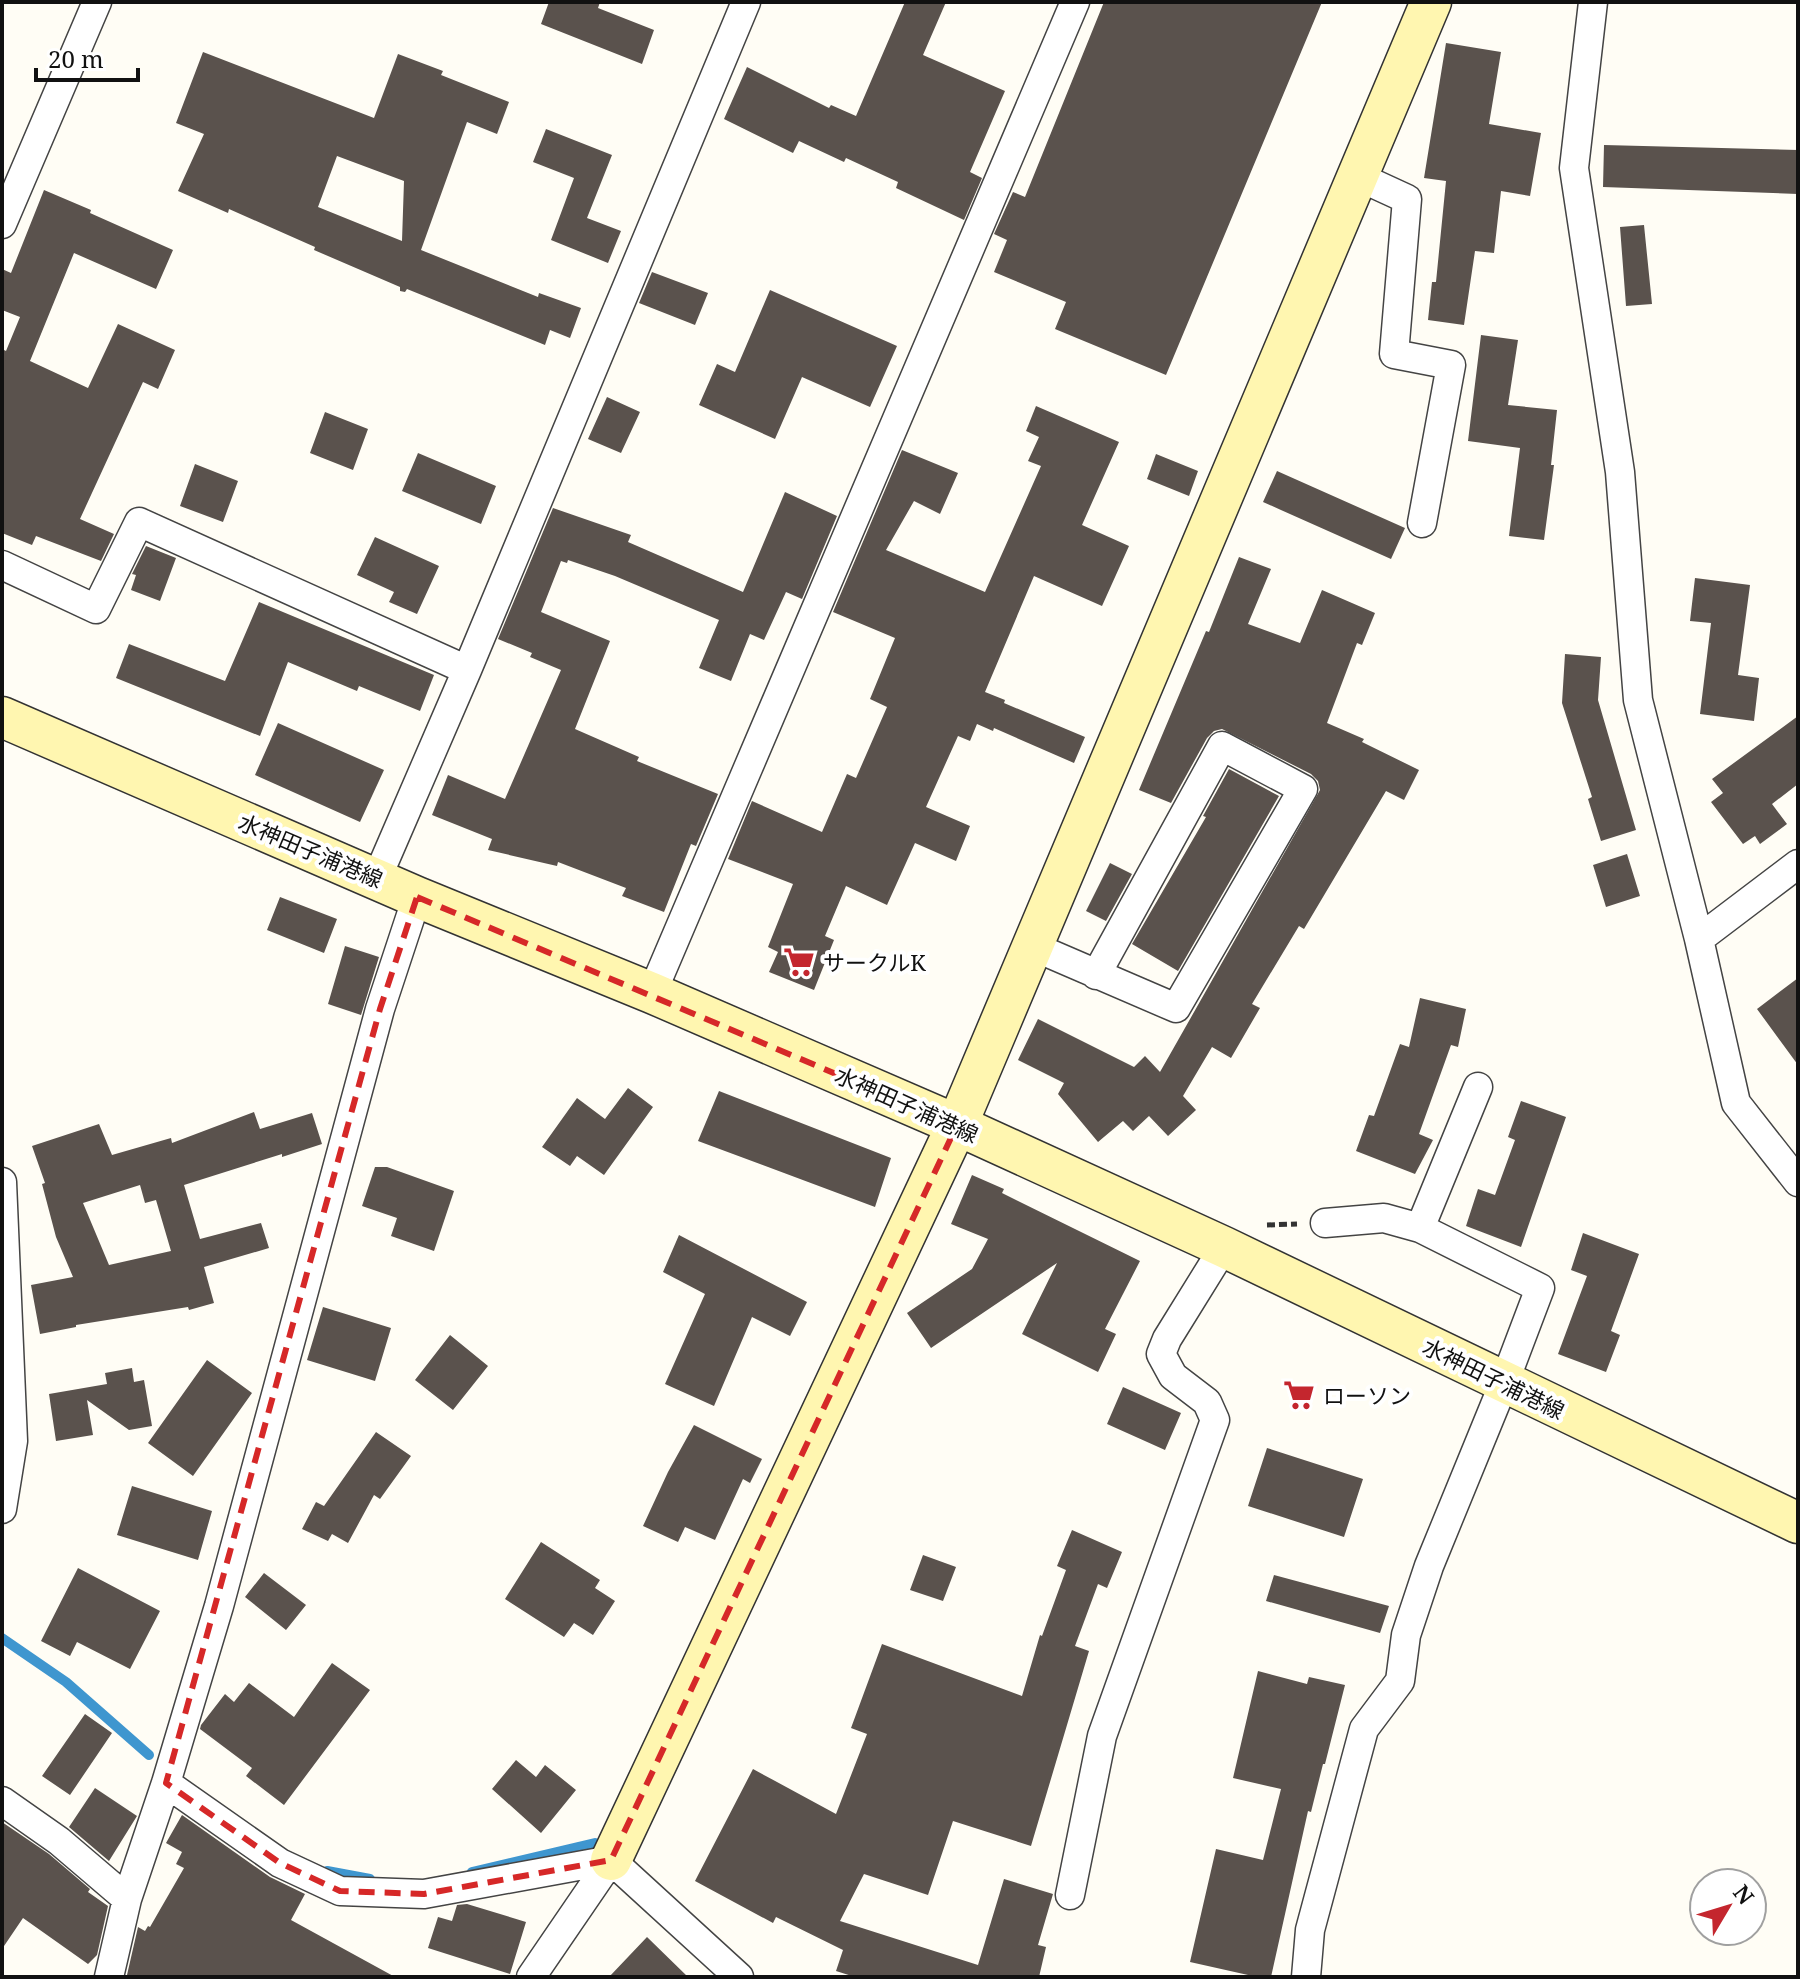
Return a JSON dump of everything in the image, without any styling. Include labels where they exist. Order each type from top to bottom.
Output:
[{"type":"street","points":[[2,224],[97,2]]},
{"type":"street","points":[[377,878],[746,2]]},
{"type":"street","points":[[652,993],[1075,2]]},
{"type":"street","points":[[531,1977],[611,1860],[957,1125],[1431,2]]},
{"type":"street","points":[[1593,2],[1574,168],[1620,472],[1638,700],[1699,939],[1736,1103],[1798,1182]]},
{"type":"street","points":[[1357,176],[1407,199],[1394,354],[1451,365],[1422,523]]},
{"type":"street","points":[[2,565],[96,609],[139,522],[467,670]]},
{"type":"street","name":"水神田子浦港線","points":[[2,717],[417,897],[652,993],[957,1125],[1224,1247],[1798,1523]]},
{"type":"street","points":[[1032,946],[1096,975],[1176,1008],[1303,789],[1222,746],[1096,975]]},
{"type":"street","points":[[1699,939],[1798,864]]},
{"type":"street","points":[[109,1977],[127,1899],[166,1783],[219,1606],[380,1009],[417,897]]},
{"type":"street","points":[[1420,1228],[1478,1087]]},
{"type":"street","points":[[2,1182],[13,1441],[6,1467],[2,1509]]},
{"type":"street","points":[[1306,1977],[1310,1930],[1364,1729],[1400,1681],[1406,1635],[1429,1566],[1540,1288],[1420,1228],[1384,1218],[1325,1223]]},
{"type":"street","points":[[1070,1895],[1102,1736],[1215,1420],[1207,1402],[1173,1376],[1161,1354],[1167,1339],[1224,1247]]},
{"type":"street","points":[[166,1783],[280,1863],[340,1891],[424,1894],[611,1860]]},
{"type":"street","points":[[2,1801],[59,1841],[127,1899]]},
{"type":"street","points":[[611,1860],[739,1977]]},
{"type":"highlighted area","points":[[417,897],[957,1125],[611,1860],[424,1894],[340,1891],[280,1863],[166,1783],[380,1009]]},
{"type":"building","points":[[549,2],[600,2],[598,8],[654,30],[642,64],[541,24]]},
{"type":"building","points":[[905,2],[946,2],[923,55],[1005,91],[970,172],[982,178],[964,220],[896,188],[898,182],[846,158],[844,162],[799,141],[793,153],[724,119],[747,67],[829,108],[831,105],[856,116]]},
{"type":"building","points":[[1104,2],[1322,2],[1166,375],[1055,329],[1066,302],[994,272],[1007,240],[994,234],[1013,192],[1025,197]]},
{"type":"building","points":[[1446,43],[1501,52],[1489,124],[1541,133],[1530,196],[1501,191],[1494,253],[1475,251],[1464,325],[1428,320],[1432,282],[1436,282],[1446,181],[1424,178]]},
{"type":"building","points":[[203,52],[374,118],[398,54],[509,102],[497,134],[467,122],[421,250],[538,297],[539,293],[581,308],[570,338],[550,330],[545,345],[407,289],[400,291],[400,287],[314,250],[315,247],[229,209],[228,213],[178,191],[204,134],[176,123]],"holes":[[[337,156],[404,181],[402,241],[318,207]]]},
{"type":"building","points":[[546,129],[612,155],[587,218],[621,231],[608,263],[551,240],[574,178],[533,162]]},
{"type":"building","points":[[1604,145],[1798,150],[1798,194],[1603,187]]},
{"type":"building","points":[[44,190],[173,250],[156,289],[74,253],[30,361],[88,388],[118,324],[175,350],[158,389],[143,382],[80,519],[114,534],[101,561],[36,536],[32,545],[2,533],[2,349],[6,351],[20,317],[2,310],[2,269],[11,273]]},
{"type":"building","points":[[1644,225],[1652,304],[1626,306],[1620,227]]},
{"type":"building","points":[[652,272],[708,293],[695,325],[639,303]]},
{"type":"building","points":[[770,290],[897,346],[870,407],[802,377],[775,439],[699,405],[717,364],[735,372]]},
{"type":"building","points":[[1481,335],[1518,340],[1508,405],[1557,410],[1551,465],[1554,465],[1544,540],[1509,536],[1520,448],[1468,441]]},
{"type":"building","points":[[607,397],[640,412],[621,453],[588,439]]},
{"type":"building","points":[[1036,406],[1119,442],[1082,525],[1129,546],[1102,606],[1034,576],[985,692],[1085,737],[1074,763],[994,728],[993,731],[977,724],[970,741],[958,736],[926,807],[970,826],[956,861],[915,843],[887,905],[846,886],[825,936],[834,940],[814,990],[769,972],[778,952],[768,947],[793,884],[728,859],[752,801],[822,832],[847,774],[856,778],[887,707],[870,699],[895,638],[833,612],[902,450],[958,473],[940,514],[914,501],[886,550],[985,592],[1041,466],[1028,461],[1039,437],[1026,431]]},
{"type":"building","points":[[325,412],[368,429],[353,470],[310,453]]},
{"type":"building","points":[[418,453],[496,486],[481,524],[402,491]]},
{"type":"building","points":[[1156,454],[1198,471],[1189,496],[1147,479]]},
{"type":"building","points":[[195,464],[238,481],[223,522],[180,506]]},
{"type":"building","points":[[1277,471],[1405,528],[1391,559],[1263,502]]},
{"type":"building","points":[[785,492],[837,516],[802,599],[786,592],[764,640],[750,634],[731,681],[699,668],[719,620],[615,576],[568,560],[567,563],[561,561],[541,612],[610,641],[575,729],[639,757],[637,761],[718,794],[696,846],[691,844],[664,912],[622,896],[626,888],[558,862],[557,866],[488,850],[492,839],[432,815],[448,775],[505,799],[561,670],[530,657],[532,653],[498,639],[553,508],[631,535],[628,542],[743,592]]},
{"type":"building","points":[[375,537],[439,566],[417,614],[389,602],[394,592],[357,575]]},
{"type":"building","points":[[146,546],[176,558],[160,601],[131,590],[136,575],[132,574]]},
{"type":"building","points":[[1239,557],[1271,569],[1248,624],[1300,643],[1322,590],[1375,613],[1362,645],[1357,643],[1327,723],[1364,739],[1362,742],[1419,770],[1404,800],[1386,791],[1304,929],[1299,926],[1252,1004],[1260,1008],[1231,1058],[1212,1047],[1183,1096],[1196,1110],[1168,1136],[1149,1116],[1133,1131],[1123,1121],[1098,1142],[1058,1094],[1064,1083],[1018,1060],[1038,1019],[1134,1067],[1145,1056],[1160,1072],[1320,790],[1318,781],[1311,774],[1222,729],[1214,731],[1207,738],[1171,803],[1139,790]]},
{"type":"building","points":[[1695,578],[1750,585],[1738,675],[1759,678],[1754,721],[1700,714],[1711,623],[1690,621]]},
{"type":"building","points":[[259,602],[434,675],[420,711],[359,686],[357,691],[288,662],[260,736],[116,678],[129,644],[225,681]]},
{"type":"building","points":[[1565,654],[1601,657],[1598,700],[1636,830],[1601,841],[1588,799],[1592,797],[1562,703]]},
{"type":"building","points":[[1798,716],[1798,784],[1772,804],[1787,824],[1760,844],[1755,836],[1743,844],[1711,802],[1723,793],[1712,779]]},
{"type":"building","points":[[278,723],[384,770],[360,822],[255,775]]},
{"type":"building","points":[[1229,769],[1279,796],[1178,971],[1132,944],[1206,817],[1203,816]]},
{"type":"building","points":[[1627,854],[1640,896],[1606,907],[1593,865]]},
{"type":"building","points":[[1110,863],[1132,874],[1106,921],[1086,911]]},
{"type":"building","points":[[280,897],[337,919],[324,953],[267,930]]},
{"type":"building","points":[[345,946],[379,957],[361,1015],[328,1004]]},
{"type":"building","points":[[1798,978],[1798,1065],[1757,1009]]},
{"type":"building","points":[[1420,998],[1466,1009],[1458,1047],[1451,1045],[1419,1134],[1433,1140],[1415,1174],[1356,1151],[1369,1115],[1374,1116],[1400,1044],[1409,1047]]},
{"type":"building","points":[[628,1088],[653,1107],[604,1175],[577,1156],[570,1166],[542,1147],[577,1098],[605,1119]]},
{"type":"building","points":[[719,1091],[891,1158],[875,1207],[698,1141]]},
{"type":"building","points":[[1521,1101],[1566,1117],[1521,1247],[1466,1226],[1478,1189],[1495,1195],[1515,1140],[1508,1137]]},
{"type":"building","points":[[254,1112],[260,1129],[312,1113],[322,1144],[184,1185],[200,1239],[261,1223],[269,1248],[204,1267],[214,1303],[189,1310],[188,1307],[76,1325],[40,1334],[31,1285],[73,1277],[56,1237],[42,1184],[45,1183],[32,1146],[99,1124],[112,1155],[171,1138],[172,1143]],"holes":[[[140,1185],[145,1203],[156,1200],[171,1251],[109,1265],[83,1203]]]},
{"type":"building","points":[[375,1167],[387,1167],[454,1191],[434,1251],[391,1236],[397,1218],[362,1206]]},
{"type":"building","points":[[972,1175],[1140,1261],[1105,1329],[1116,1334],[1098,1372],[1022,1334],[1057,1263],[931,1348],[907,1313],[972,1269],[988,1239],[951,1224]]},
{"type":"building","points":[[1583,1233],[1639,1254],[1611,1331],[1620,1335],[1606,1372],[1558,1354],[1587,1276],[1571,1270]]},
{"type":"building","points":[[679,1235],[807,1302],[790,1336],[752,1317],[714,1406],[665,1384],[705,1294],[663,1272]]},
{"type":"building","points":[[323,1307],[391,1328],[375,1381],[307,1360]]},
{"type":"building","points":[[450,1335],[488,1366],[453,1410],[415,1380]]},
{"type":"building","points":[[207,1360],[252,1393],[193,1476],[148,1443]]},
{"type":"building","points":[[132,1368],[134,1382],[144,1380],[152,1426],[129,1430],[87,1400],[93,1435],[56,1441],[49,1394],[107,1384],[105,1373]]},
{"type":"building","points":[[1123,1387],[1181,1413],[1165,1450],[1107,1424]]},
{"type":"building","points":[[694,1425],[762,1459],[750,1483],[743,1479],[715,1540],[685,1527],[678,1542],[643,1526]]},
{"type":"building","points":[[376,1432],[411,1456],[380,1499],[374,1495],[348,1543],[332,1534],[328,1541],[302,1529],[316,1502],[324,1506]]},
{"type":"building","points":[[1267,1448],[1363,1479],[1344,1537],[1248,1506]]},
{"type":"building","points":[[132,1486],[212,1511],[198,1560],[117,1535]]},
{"type":"building","points":[[1072,1530],[1122,1552],[1107,1588],[1098,1584],[1075,1646],[1089,1651],[1031,1846],[953,1821],[928,1895],[864,1874],[840,1921],[978,1965],[1004,1879],[1053,1894],[1038,1945],[1046,1947],[1039,1977],[855,1977],[836,1971],[843,1950],[776,1917],[773,1923],[695,1881],[753,1769],[836,1814],[867,1734],[851,1728],[882,1644],[1022,1696],[1040,1635],[1066,1570],[1057,1566]]},
{"type":"building","points":[[541,1542],[600,1580],[595,1588],[615,1601],[593,1635],[574,1623],[564,1637],[505,1599]]},
{"type":"building","points":[[923,1555],[956,1567],[943,1601],[910,1590]]},
{"type":"building","points":[[78,1568],[160,1611],[130,1669],[77,1642],[70,1656],[41,1641]]},
{"type":"building","points":[[264,1573],[306,1605],[286,1630],[245,1597]]},
{"type":"building","points":[[1274,1575],[1389,1606],[1380,1633],[1266,1601]]},
{"type":"building","points":[[332,1663],[370,1690],[284,1805],[246,1776],[252,1768],[200,1729],[201,1725],[225,1694],[234,1702],[249,1683],[294,1717]]},
{"type":"building","points":[[1258,1671],[1307,1684],[1309,1677],[1345,1685],[1311,1812],[1308,1811],[1271,1977],[1257,1977],[1190,1962],[1216,1849],[1263,1860],[1281,1789],[1233,1778]]},
{"type":"building","points":[[85,1714],[112,1733],[70,1795],[42,1776]]},
{"type":"building","points":[[516,1760],[536,1777],[545,1765],[576,1790],[541,1833],[492,1789]]},
{"type":"building","points":[[95,1788],[137,1816],[109,1861],[69,1827]]},
{"type":"building","points":[[182,1815],[270,1877],[305,1894],[291,1920],[395,1977],[127,1975],[138,1927],[145,1931],[150,1927],[184,1868],[176,1864],[182,1852],[166,1843]]},
{"type":"building","points":[[2,1822],[49,1854],[90,1889],[88,1892],[108,1906],[97,1955],[88,1964],[23,1918],[2,1949]]},
{"type":"building","points":[[467,1904],[526,1922],[510,1974],[428,1948],[438,1917],[452,1921],[457,1905]]},
{"type":"building","points":[[647,1937],[688,1977],[609,1977]]},
{"type":"waterway","points":[[2,1638],[66,1682],[149,1755]]},
{"type":"waterway","points":[[472,1872],[595,1843]]},
{"type":"waterway","points":[[327,1871],[370,1879]]},
{"type":"place","name":"サークルK","points":[[799,962]]},
{"type":"place","name":"ローソン","points":[[1299,1395]]}]
